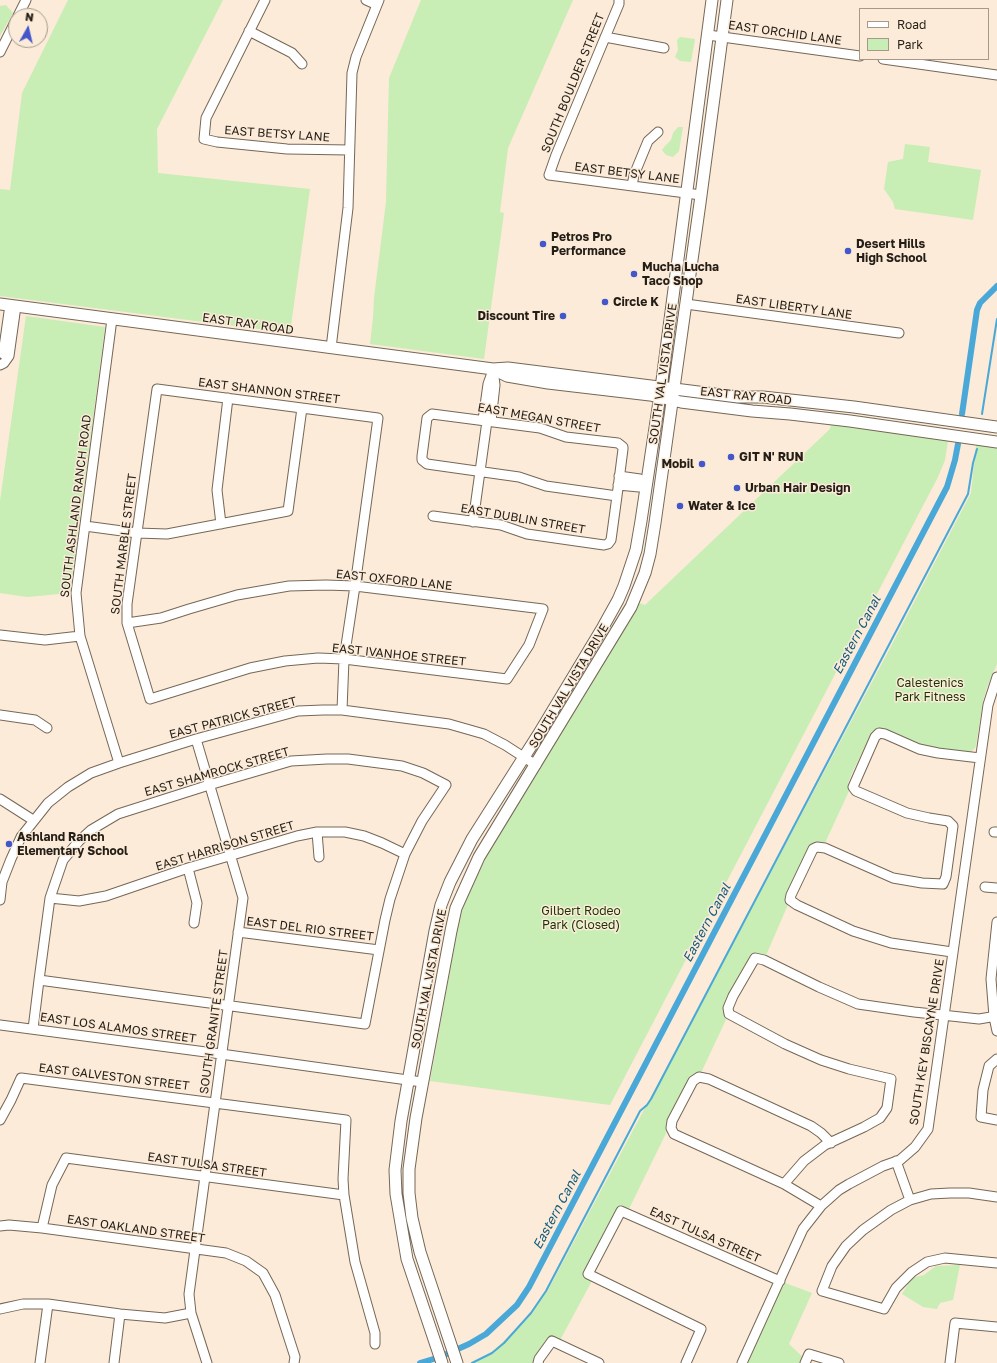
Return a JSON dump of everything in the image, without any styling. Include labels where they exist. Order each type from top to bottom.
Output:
[{"type":"main road","name":"SOUTH VAL VISTA DRIVE","points":[[440,1359],[407,1258],[396,1194],[395,1170],[400,1124],[435,931],[450,882],[472,839],[524,758],[600,631],[618,600],[630,568],[637,543],[660,392],[712,0]]},
{"type":"main road","name":"SOUTH VAL VISTA DRIVE","points":[[454,1355],[425,1270],[412,1218],[409,1193],[410,1158],[422,1082],[451,931],[456,908],[479,857],[613,638],[631,607],[645,573],[650,554],[660,487],[727,0]]},
{"type":"main road","points":[[680,246],[684,248],[685,251],[683,282],[688,291]]},
{"type":"main road","name":"EAST RAY ROAD","points":[[9,305],[493,369],[508,368],[660,392],[752,411],[810,416],[997,442]]},
{"type":"main road","name":"EAST RAY ROAD","points":[[673,395],[763,397],[854,407],[997,428]]},
{"type":"main road","points":[[810,416],[814,411],[818,410],[842,412],[854,407]]},
{"type":"main road","points":[[646,485],[660,487]]},
{"type":"main road","points":[[600,631],[613,638]]},
{"type":"main road","points":[[400,1124],[406,1135],[405,1152],[410,1158]]},
{"type":"main road","points":[[396,1194],[403,1209],[408,1228],[415,1232]]},
{"type":"street","points":[[265,0],[249,31],[292,53],[302,64]]},
{"type":"street","points":[[331,348],[348,208],[352,73],[356,57],[378,2],[366,0]]},
{"type":"street","name":"SOUTH BOULDER STREET","points":[[550,175],[556,155],[619,0]]},
{"type":"street","name":"EAST BETSY LANE","points":[[249,31],[206,118],[204,139],[217,142],[287,149],[349,150]]},
{"type":"street","name":"EAST ORCHID LANE","points":[[708,35],[859,56]]},
{"type":"street","points":[[0,52],[8,36]]},
{"type":"street","points":[[605,37],[664,48]]},
{"type":"street","points":[[890,60],[997,75]]},
{"type":"street","points":[[632,186],[634,175],[648,141],[658,132]]},
{"type":"street","name":"EAST BETSY LANE","points":[[550,175],[701,195]]},
{"type":"street","name":"EAST LIBERTY LANE","points":[[686,304],[899,334]]},
{"type":"street","points":[[0,365],[9,339],[9,305]]},
{"type":"street","name":"SOUTH ASHLAND RANCH ROAD","points":[[112,319],[76,593],[80,636],[119,762]]},
{"type":"street","points":[[473,522],[487,421],[495,385],[493,369]]},
{"type":"street","name":"EAST SHANNON STREET","points":[[157,389],[378,418],[355,586]]},
{"type":"street","name":"SOUTH MARBLE STREET","points":[[150,699],[127,623],[127,604],[157,389]]},
{"type":"street","points":[[221,524],[217,490],[228,398]]},
{"type":"street","points":[[84,526],[137,533],[167,534],[288,511],[302,408]]},
{"type":"street","name":"EAST MEGAN STREET","points":[[480,471],[427,464],[424,462],[422,456],[427,418],[430,415],[435,413],[540,428],[566,437],[618,443],[621,445],[623,450],[619,481]]},
{"type":"street","points":[[480,471],[519,477],[546,486],[617,496],[619,481],[640,488],[646,485]]},
{"type":"street","name":"EAST DUBLIN STREET","points":[[433,516],[501,525],[527,534],[604,545],[608,544],[610,540],[617,496]]},
{"type":"street","name":"EAST OXFORD LANE","points":[[127,623],[161,618],[237,595],[289,586],[355,586],[543,609],[529,645],[507,679]]},
{"type":"street","points":[[342,710],[344,659],[355,586]]},
{"type":"street","points":[[0,635],[45,640],[80,636]]},
{"type":"street","name":"EAST IVANHOE STREET","points":[[150,699],[250,668],[285,661],[318,658],[344,659],[507,679]]},
{"type":"street","name":"SOUTH KEY BISCAYNE DRIVE","points":[[742,1363],[803,1229],[821,1206],[839,1190],[849,1184],[883,1166],[900,1160],[915,1147],[928,1129],[988,705],[997,677]]},
{"type":"street","name":"EAST PATRICK STREET","points":[[119,762],[298,711],[342,710],[449,724],[484,734],[505,745],[536,765]]},
{"type":"street","points":[[0,715],[35,720],[47,728]]},
{"type":"street","points":[[952,952],[892,943],[871,937],[853,931],[797,905],[790,900],[813,849],[816,847],[825,848],[893,878],[922,884],[943,884],[946,877],[953,826],[948,821],[907,813],[856,791],[853,787],[875,737],[879,733],[885,734],[919,749],[980,758]]},
{"type":"street","name":"SOUTH GRANITE STREET","points":[[196,739],[243,898],[189,1294],[191,1314],[207,1363]]},
{"type":"street","name":"EAST SHAMROCK STREET","points":[[50,898],[63,860],[79,841],[92,830],[118,814],[278,764],[302,760],[327,758],[348,759],[402,766],[423,773],[446,785],[422,821],[405,854]]},
{"type":"street","points":[[0,900],[2,882],[11,859],[21,837],[33,820],[48,803],[68,787],[91,773],[119,762]]},
{"type":"street","points":[[0,799],[33,820]]},
{"type":"street","points":[[317,832],[320,857]]},
{"type":"street","name":"EAST HARRISON STREET","points":[[50,898],[78,901],[106,896],[188,868],[297,836],[317,832],[345,832],[364,836],[405,854]]},
{"type":"street","points":[[39,980],[365,1024],[390,899],[405,854]]},
{"type":"street","points":[[188,868],[197,903],[194,923]]},
{"type":"street","points":[[986,887],[997,888]]},
{"type":"street","points":[[33,1029],[50,898]]},
{"type":"street","points":[[997,922],[996,944],[991,979],[997,1031]]},
{"type":"street","name":"EAST DEL RIO STREET","points":[[238,932],[379,950]]},
{"type":"street","points":[[784,1184],[804,1161],[825,1145],[880,1118],[887,1108],[891,1079],[849,1069],[821,1060],[785,1044],[729,1014],[728,1008],[755,958],[764,960],[858,1004],[979,1019],[995,1016]]},
{"type":"street","name":"EAST LOS ALAMOS STREET","points":[[0,1025],[422,1082]]},
{"type":"street","points":[[997,1058],[989,1066],[983,1090],[981,1118],[997,1120]]},
{"type":"street","points":[[821,1206],[784,1184],[674,1134],[671,1128],[672,1121],[692,1081],[699,1077],[709,1079],[811,1126],[821,1133],[830,1143]]},
{"type":"street","name":"EAST GALVESTON STREET","points":[[0,1120],[12,1100],[21,1078],[346,1120],[343,1171],[344,1195]]},
{"type":"street","name":"EAST TULSA STREET","points":[[42,1228],[52,1185],[66,1158],[344,1195]]},
{"type":"street","points":[[896,1161],[910,1200]]},
{"type":"street","points":[[997,1197],[969,1193],[931,1194],[910,1200],[891,1210],[863,1230],[846,1246],[832,1266],[822,1291],[884,1309],[896,1288],[912,1272],[927,1262],[945,1258],[997,1263]]},
{"type":"street","points":[[344,1195],[354,1262],[375,1333],[375,1344]]},
{"type":"street","name":"EAST TULSA STREET","points":[[686,1363],[701,1329],[588,1274],[621,1211],[780,1281]]},
{"type":"street","name":"EAST OAKLAND STREET","points":[[0,1226],[9,1225],[42,1228],[226,1253],[246,1261],[262,1273]]},
{"type":"street","points":[[271,1268],[262,1273],[275,1295],[295,1357],[294,1363]]},
{"type":"street","points":[[0,1309],[23,1304],[48,1304],[120,1314],[165,1318],[191,1314]]},
{"type":"street","points":[[40,1363],[48,1304]]},
{"type":"street","points":[[114,1363],[120,1314]]},
{"type":"street","points":[[950,1363],[956,1323],[997,1327]]},
{"type":"street","points":[[538,1363],[539,1359],[552,1341],[600,1363]]},
{"type":"street","points":[[805,1363],[809,1354],[839,1363]]},
{"type":"green space","points":[[68,0],[223,0],[157,129],[158,173],[310,189],[290,333],[0,296],[0,189],[10,190],[22,93],[44,48],[48,48],[48,40]]},
{"type":"green space","points":[[421,0],[573,0],[508,148],[500,212],[504,213],[484,359],[370,344],[386,202],[389,78]]},
{"type":"green space","points":[[6,5],[9,8],[8,22],[0,36],[0,6]]},
{"type":"green space","points":[[680,37],[695,39],[691,62],[680,61],[675,57],[678,50],[677,40]]},
{"type":"green space","points":[[678,127],[683,127],[679,151],[673,157],[666,155],[662,150],[671,140],[673,133]]},
{"type":"green space","points":[[905,144],[930,147],[928,162],[981,170],[973,220],[895,209],[893,202],[884,189],[888,162],[903,159]]},
{"type":"green space","points":[[26,316],[105,327],[70,593],[27,597],[0,593],[0,501]]},
{"type":"green space","name":"Gilbert Rodeo Park (Closed)","points":[[831,424],[948,441],[945,460],[938,477],[610,1105],[430,1081],[459,921],[472,885],[493,845],[594,680],[639,603],[645,605],[830,429]]},
{"type":"green space","name":"Calestenics Park Fitness","points":[[976,445],[997,447],[997,664],[987,687],[983,701],[976,746],[971,752],[968,752],[926,746],[883,729],[872,732],[852,773],[848,783],[849,791],[825,843],[817,847],[790,900],[764,960],[755,958],[699,1077],[672,1121],[627,1213],[621,1211],[588,1274],[594,1277],[558,1344],[552,1341],[538,1363],[470,1363],[490,1354],[528,1318],[549,1288],[887,654],[971,493]]},
{"type":"green space","points":[[960,1265],[953,1300],[940,1303],[937,1309],[923,1307],[902,1294],[912,1278],[924,1275],[936,1266]]},
{"type":"green space","points":[[780,1281],[812,1293],[789,1344],[806,1360],[805,1363],[742,1363]]},
{"type":"waterway","name":"Eastern Canal","points":[[962,414],[977,310],[980,303],[997,286]]},
{"type":"waterway","points":[[982,414],[997,319]]},
{"type":"waterway","name":"Eastern Canal","points":[[420,1363],[440,1357],[469,1344],[486,1334],[517,1305],[529,1287],[947,487],[958,444]]},
{"type":"waterway","points":[[472,1363],[492,1353],[504,1343],[531,1313],[546,1291],[640,1111],[651,1099],[968,494],[977,449]]},
{"type":"place","name":"Petros Pro Performance","points":[[543,244]]},
{"type":"place","name":"Desert Hills High School","points":[[848,251]]},
{"type":"place","name":"Mucha Lucha Taco Shop","points":[[634,274]]},
{"type":"place","name":"Circle K","points":[[605,302]]},
{"type":"place","name":"Discount Tire","points":[[563,316]]},
{"type":"place","name":"GIT N' RUN","points":[[731,457]]},
{"type":"place","name":"Mobil","points":[[702,464]]},
{"type":"place","name":"Urban Hair Design","points":[[737,488]]},
{"type":"place","name":"Water & Ice","points":[[680,506]]},
{"type":"place","name":"Ashland Ranch Elementary School","points":[[9,844]]}]
